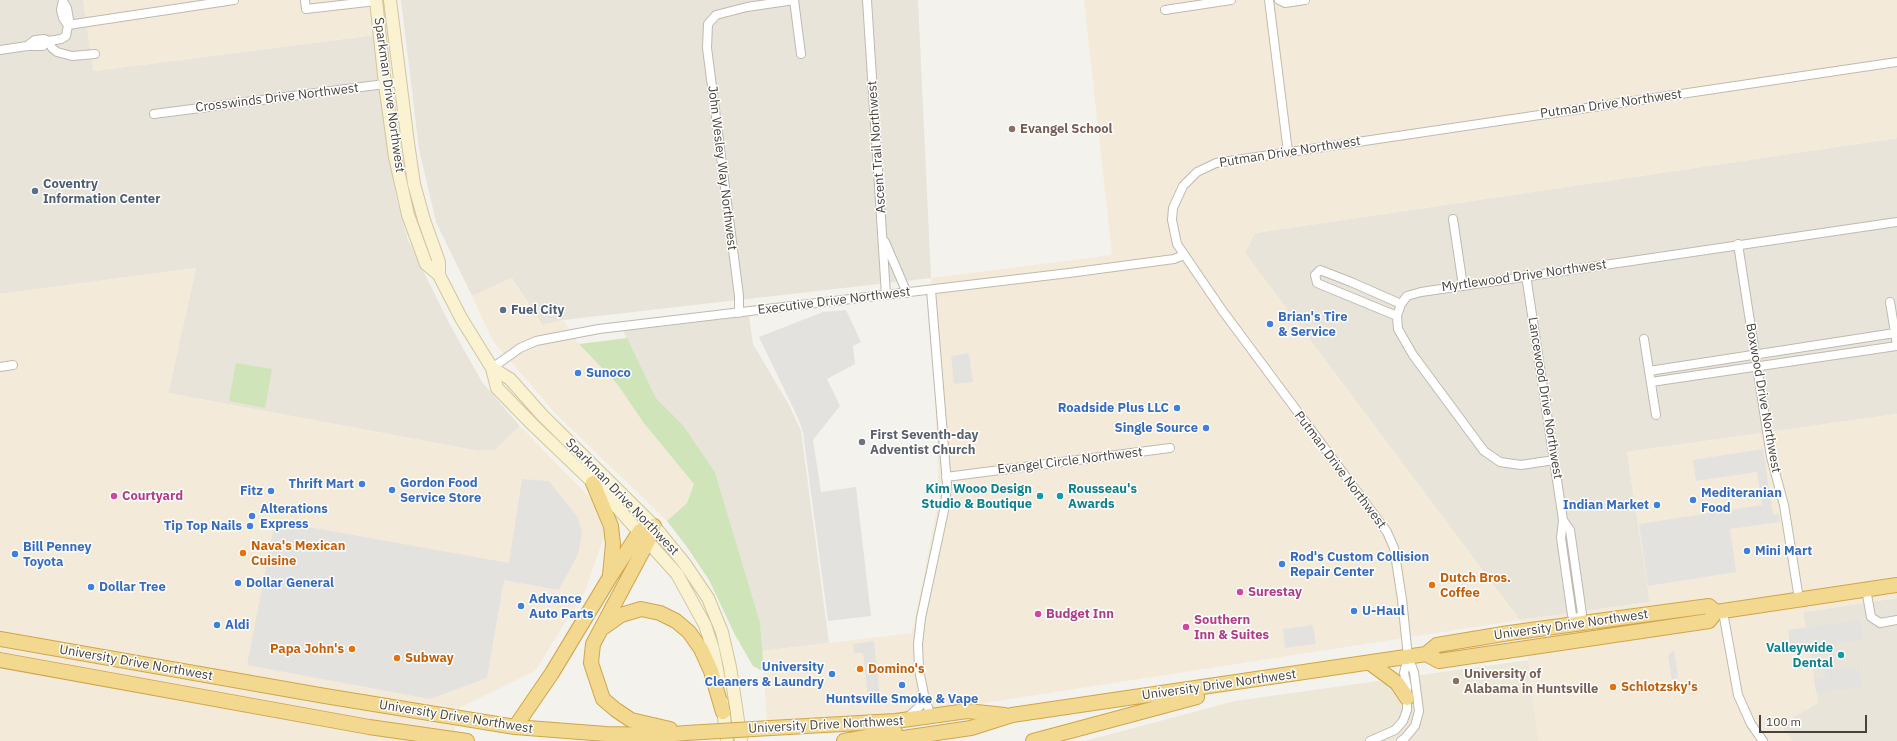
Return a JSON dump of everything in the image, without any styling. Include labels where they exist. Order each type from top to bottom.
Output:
[{"type":"highway","points":[[593,483],[612,526],[613,544],[610,577]]},
{"type":"highway","points":[[515,727],[552,673],[610,577],[654,526]]},
{"type":"highway","points":[[644,536],[602,628],[593,644],[591,663],[603,699],[616,710],[632,720],[686,733]]},
{"type":"highway","name":"University Drive Northwest","points":[[1426,654],[1439,661],[1709,621],[1720,612],[1897,585]]},
{"type":"highway","name":"University Drive Northwest","points":[[883,741],[971,728],[1012,715],[1426,654],[1437,645],[1578,621],[1604,620],[1708,606],[1720,612]]},
{"type":"highway","points":[[602,628],[621,615],[641,610],[660,613],[676,621],[689,632],[700,649],[711,671],[723,712]]},
{"type":"highway","points":[[1584,639],[1584,633],[1596,629],[1604,620]]},
{"type":"highway","points":[[1556,643],[1562,634],[1577,630],[1578,621]]},
{"type":"highway","name":"University Drive Northwest","points":[[0,639],[318,695],[515,727],[606,734],[662,735],[902,721],[967,711],[1012,715]]},
{"type":"highway","name":"University Drive Northwest","points":[[0,660],[447,740],[467,741]]},
{"type":"highway","points":[[1370,663],[1397,683],[1407,698]]},
{"type":"highway","points":[[1033,741],[1175,702],[1284,676]]},
{"type":"highway","points":[[844,741],[878,734],[922,728],[931,717]]},
{"type":"main road","name":"Sparkman Drive Northwest","points":[[376,0],[395,157],[408,215],[426,264],[439,276],[468,329],[492,368],[497,388],[593,483],[644,536],[677,574],[706,625],[713,649],[727,741]]},
{"type":"main road","name":"Sparkman Drive Northwest","points":[[390,0],[414,184],[424,220],[439,262],[439,276]]},
{"type":"main road","name":"Sparkman Drive Northwest","points":[[492,368],[510,379],[542,415],[654,526],[685,564],[704,592],[722,632],[730,667],[741,741]]},
{"type":"street","points":[[68,25],[234,0]]},
{"type":"street","points":[[304,0],[306,9],[376,0]]},
{"type":"street","points":[[794,0],[801,54]]},
{"type":"street","name":"John Wesley Way Northwest","points":[[740,313],[707,48],[708,24],[716,15],[747,7],[794,0]]},
{"type":"street","name":"Ascent Trail Northwest","points":[[867,0],[886,295]]},
{"type":"street","points":[[1165,10],[1231,0]]},
{"type":"street","points":[[1269,0],[1288,152]]},
{"type":"street","points":[[1279,0],[1285,3],[1305,0]]},
{"type":"street","points":[[0,50],[27,46],[43,46],[49,42],[62,39],[66,36],[68,25],[61,10],[64,1]]},
{"type":"street","points":[[49,42],[52,48],[58,52],[72,56],[95,54]]},
{"type":"street","name":"Putman Drive Northwest","points":[[1408,657],[1402,599],[1394,548],[1387,532],[1279,389],[1184,255],[1175,238],[1172,220],[1173,208],[1177,196],[1189,178],[1202,169],[1216,163],[1897,62]]},
{"type":"street","name":"Crosswinds Drive Northwest","points":[[154,114],[400,82]]},
{"type":"street","points":[[1453,219],[1463,286]]},
{"type":"street","name":"Myrtlewood Drive Northwest","points":[[1401,304],[1408,296],[1420,292],[1738,244],[1897,222]]},
{"type":"street","points":[[882,238],[906,293]]},
{"type":"street","name":"Boxwood Drive Northwest","points":[[1738,244],[1771,457],[1784,505],[1799,599]]},
{"type":"street","name":"Executive Drive Northwest","points":[[492,368],[520,348],[536,340],[599,329],[931,290],[1174,259],[1184,255]]},
{"type":"street","points":[[1397,316],[1317,283],[1315,274],[1320,270],[1401,304],[1397,316],[1398,330],[1413,355],[1484,451],[1500,462],[1521,465],[1554,460]]},
{"type":"street","name":"Lancewood Drive Northwest","points":[[1526,276],[1563,520],[1562,538],[1572,615],[1578,621]]},
{"type":"street","points":[[931,290],[946,477],[945,506],[921,618],[918,644],[919,669],[924,695],[931,717]]},
{"type":"street","points":[[1651,382],[1758,368],[1897,346],[1890,302]]},
{"type":"street","points":[[1649,371],[1895,333]]},
{"type":"street","points":[[1644,339],[1656,415]]},
{"type":"street","points":[[0,367],[13,365]]},
{"type":"street","name":"Evangel Circle Northwest","points":[[946,477],[1170,448]]},
{"type":"street","points":[[1866,590],[1871,617],[1880,623],[1897,620]]},
{"type":"street","points":[[1720,612],[1738,695],[1751,724],[1763,741]]},
{"type":"street","points":[[1370,741],[1394,730],[1403,721],[1407,710],[1404,673],[1408,657]]},
{"type":"street","points":[[1401,741],[1415,726],[1419,711],[1415,674],[1408,657]]},
{"type":"street","points":[[902,721],[920,706],[924,695]]},
{"type":"shaded area","points":[[0,0],[83,0],[94,71],[375,35],[396,197],[408,240],[449,323],[482,382],[520,426],[495,450],[479,451],[168,393],[196,268],[0,294]]},
{"type":"shaded area","points":[[83,0],[371,0],[375,35],[93,71]]},
{"type":"shaded area","points":[[401,0],[918,0],[931,278],[563,320],[542,325],[512,278],[472,296],[436,222],[419,149]]},
{"type":"shaded area","points":[[1084,0],[1897,0],[1897,138],[1255,233],[1245,253],[1520,620],[913,714],[767,721],[762,651],[912,633],[939,499],[931,278],[1112,255]]},
{"type":"shaded area","points":[[1897,138],[1897,414],[1627,452],[1650,602],[1520,620],[1245,253],[1255,233]]},
{"type":"shaded area","points":[[196,268],[168,393],[479,451],[495,450],[520,426],[597,505],[605,534],[585,591],[535,671],[457,709],[453,741],[0,741],[0,294]]},
{"type":"shaded area","points":[[512,278],[541,325],[563,320],[579,344],[618,385],[643,422],[694,484],[687,503],[667,521],[557,415],[493,341],[472,296]]},
{"type":"shaded area","points":[[846,310],[861,342],[853,346],[855,364],[827,379],[840,406],[813,440],[821,492],[856,487],[871,616],[828,621],[803,432],[798,418],[759,337],[823,312]]},
{"type":"shaded area","points":[[749,316],[753,344],[789,405],[801,431],[829,643],[762,651],[760,622],[715,472],[683,425],[656,398],[623,331]]},
{"type":"shaded area","points":[[969,353],[973,382],[954,384],[951,356]]},
{"type":"shaded area","points":[[1897,414],[1897,598],[1803,612],[1818,703],[1781,724],[1792,741],[1538,741],[1528,660],[1520,620],[1650,602],[1627,452]]},
{"type":"shaded area","points":[[1763,449],[1773,515],[1779,514],[1780,522],[1730,529],[1736,572],[1648,586],[1639,524],[1762,505],[1757,472],[1696,481],[1693,460]]},
{"type":"shaded area","points":[[522,479],[549,481],[578,518],[582,533],[578,554],[559,590],[504,580],[487,678],[430,699],[247,665],[275,521],[509,563]]},
{"type":"shaded area","points":[[1897,598],[1897,741],[1792,741],[1780,724],[1818,703],[1803,612]]},
{"type":"shaded area","points":[[1860,620],[1863,640],[1791,650],[1788,630]]},
{"type":"shaded area","points":[[1313,625],[1316,644],[1285,648],[1283,629]]},
{"type":"shaded area","points":[[874,641],[880,697],[868,698],[863,653],[854,653],[853,644]]},
{"type":"shaded area","points":[[1674,650],[1678,677],[1672,681],[1668,655]]},
{"type":"shaded area","name":"University of Alabama in Huntsville","points":[[1528,660],[1538,741],[1085,741],[1235,701]]},
{"type":"shaded area","points":[[1859,666],[1862,687],[1816,693],[1814,679],[1826,677],[1825,671]]},
{"type":"green space","points":[[627,338],[656,398],[683,425],[715,472],[760,622],[764,672],[753,666],[735,635],[709,580],[687,547],[667,521],[687,503],[694,484],[643,422],[618,385],[579,344]]},
{"type":"green space","points":[[236,363],[272,369],[265,408],[229,401]]},
{"type":"place","name":"Evangel School","points":[[1012,129]]},
{"type":"place","name":"Coventry Information Center","points":[[35,191]]},
{"type":"place","name":"Fuel City","points":[[503,310]]},
{"type":"place","name":"Brian's Tire & Service","points":[[1270,324]]},
{"type":"place","name":"Sunoco","points":[[578,373]]},
{"type":"place","name":"Roadside Plus LLC","points":[[1177,408]]},
{"type":"place","name":"Single Source","points":[[1206,428]]},
{"type":"place","name":"First Seventh-day Adventist Church","points":[[862,442]]},
{"type":"place","name":"Thrift Mart","points":[[362,484]]},
{"type":"place","name":"Gordon Food Service Store","points":[[392,490]]},
{"type":"place","name":"Fitz","points":[[271,491]]},
{"type":"place","name":"Courtyard","points":[[114,496]]},
{"type":"place","name":"Kim Wooo Design Studio & Boutique","points":[[1040,496]]},
{"type":"place","name":"Rousseau's Awards","points":[[1060,496]]},
{"type":"place","name":"Mediteranian Food","points":[[1693,500]]},
{"type":"place","name":"Indian Market","points":[[1657,505]]},
{"type":"place","name":"Alterations Express","points":[[252,516]]},
{"type":"place","name":"Tip Top Nails","points":[[250,526]]},
{"type":"place","name":"Mini Mart","points":[[1747,551]]},
{"type":"place","name":"Nava's Mexican Cuisine","points":[[243,553]]},
{"type":"place","name":"Bill Penney Toyota","points":[[15,554]]},
{"type":"place","name":"Rod's Custom Collision Repair Center","points":[[1282,564]]},
{"type":"place","name":"Dollar General","points":[[238,583]]},
{"type":"place","name":"Dutch Bros. Coffee","points":[[1432,585]]},
{"type":"place","name":"Dollar Tree","points":[[91,587]]},
{"type":"place","name":"Surestay","points":[[1240,592]]},
{"type":"place","name":"Advance Auto Parts","points":[[521,606]]},
{"type":"place","name":"U-Haul","points":[[1354,611]]},
{"type":"place","name":"Budget Inn","points":[[1038,614]]},
{"type":"place","name":"Aldi","points":[[217,625]]},
{"type":"place","name":"Southern Inn & Suites","points":[[1186,627]]},
{"type":"place","name":"Papa John's","points":[[352,649]]},
{"type":"place","name":"Valleywide Dental","points":[[1841,655]]},
{"type":"place","name":"Subway","points":[[397,658]]},
{"type":"place","name":"Domino's","points":[[860,669]]},
{"type":"place","name":"University Cleaners & Laundry","points":[[832,674]]},
{"type":"place","name":"University of Alabama in Huntsville","points":[[1456,681]]},
{"type":"place","name":"Huntsville Smoke & Vape","points":[[902,685]]},
{"type":"place","name":"Schlotzsky's","points":[[1613,687]]}]
